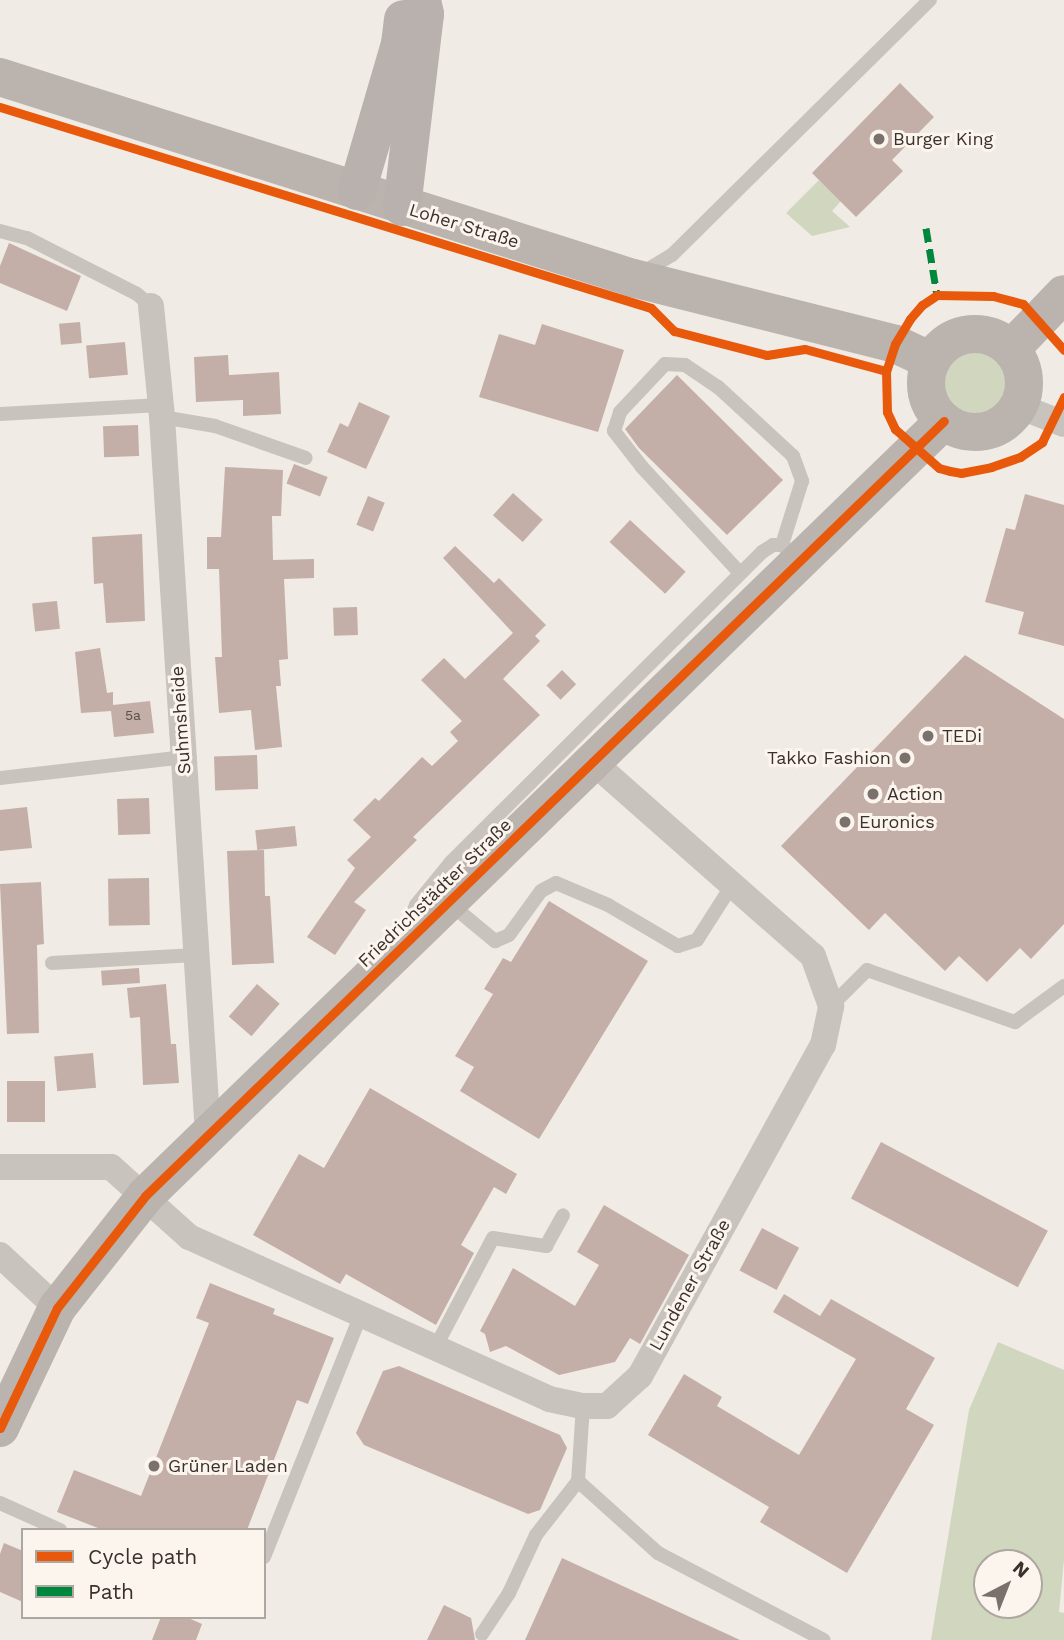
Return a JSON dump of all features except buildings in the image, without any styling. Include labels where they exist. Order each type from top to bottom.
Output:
[{"type":"main road","points":[[357,191],[400,44],[403,17],[400,0]]},
{"type":"main road","points":[[402,207],[423,38],[425,14],[422,0]]},
{"type":"street","name":"Loher Straße","points":[[0,78],[633,278],[681,274],[895,344],[931,361]]},
{"type":"street","points":[[1011,349],[1064,294]]},
{"type":"street","name":"Suhmsheide","points":[[151,306],[161,411],[208,1135]]},
{"type":"street","points":[[973,334],[993,337],[1011,349],[1023,370],[1024,394],[1019,406],[999,427],[981,432],[961,430],[944,421],[928,398],[926,379],[931,361],[952,339],[973,334]]},
{"type":"street","points":[[1019,406],[1064,424]]},
{"type":"street","name":"Friedrichstädter Straße","points":[[0,1428],[13,1387],[57,1308],[145,1196],[593,762],[791,552],[944,421]]},
{"type":"street","points":[[593,762],[813,956],[831,1006]]},
{"type":"street","name":"Lundener Straße","points":[[145,1196],[189,1237],[549,1399],[583,1406],[607,1406],[640,1376],[823,1045],[831,1006]]},
{"type":"street","points":[[0,1167],[111,1167],[145,1196]]},
{"type":"street","points":[[0,1255],[57,1308]]},
{"type":"lane","points":[[681,274],[930,0]]},
{"type":"lane","points":[[0,231],[27,238],[137,294],[151,306]]},
{"type":"lane","points":[[418,931],[410,920],[412,913],[436,877],[767,548],[791,552],[802,481],[793,456],[718,387],[685,365],[665,363],[620,412],[614,431],[633,456],[740,573]]},
{"type":"lane","points":[[0,414],[161,411],[215,426],[306,458]]},
{"type":"lane","points":[[0,778],[183,757]]},
{"type":"lane","points":[[448,902],[495,941],[509,935],[541,891],[556,883],[608,905],[678,946],[697,940],[732,885]]},
{"type":"lane","points":[[52,963],[196,955]]},
{"type":"lane","points":[[831,1006],[867,970],[1015,1023],[1064,986]]},
{"type":"lane","points":[[435,1348],[493,1238],[546,1246],[563,1214]]},
{"type":"lane","points":[[266,1552],[361,1315]]},
{"type":"lane","points":[[482,1634],[509,1593],[536,1535],[578,1481],[583,1406]]},
{"type":"lane","points":[[578,1481],[658,1553],[824,1640]]},
{"type":"lane","points":[[0,1503],[56,1528]]},
{"type":"green space","points":[[819,180],[841,201],[832,211],[850,227],[812,236],[786,213]]},
{"type":"green space","points":[[975,350],[988,353],[998,360],[1005,370],[1008,383],[1005,396],[998,406],[988,413],[975,416],[962,413],[952,406],[945,396],[942,383],[945,370],[952,360],[962,353]]},
{"type":"green space","points":[[998,1342],[1064,1370],[1064,1559],[1059,1612],[1064,1613],[1064,1640],[931,1640],[969,1410]]},
{"type":"marked path","points":[[926,228],[937,295]]},
{"type":"cycle path","points":[[0,107],[651,308],[674,331],[767,355],[805,349],[886,371]]},
{"type":"cycle path","points":[[1064,350],[1023,304],[993,296],[937,295],[922,305],[910,319],[895,344],[886,371],[887,412],[895,429],[939,468],[961,473],[1020,457],[1042,442],[1064,397]]},
{"type":"cycle path","points":[[0,1428],[57,1308],[145,1196],[944,421]]},
{"type":"place","name":"Burger King","points":[[879,139]]},
{"type":"place","name":"TEDi","points":[[928,736]]},
{"type":"place","name":"Takko Fashion","points":[[905,758]]},
{"type":"place","name":"Action","points":[[873,794]]},
{"type":"place","name":"Euronics","points":[[845,822]]},
{"type":"place","name":"Grüner Laden","points":[[154,1466]]}]
